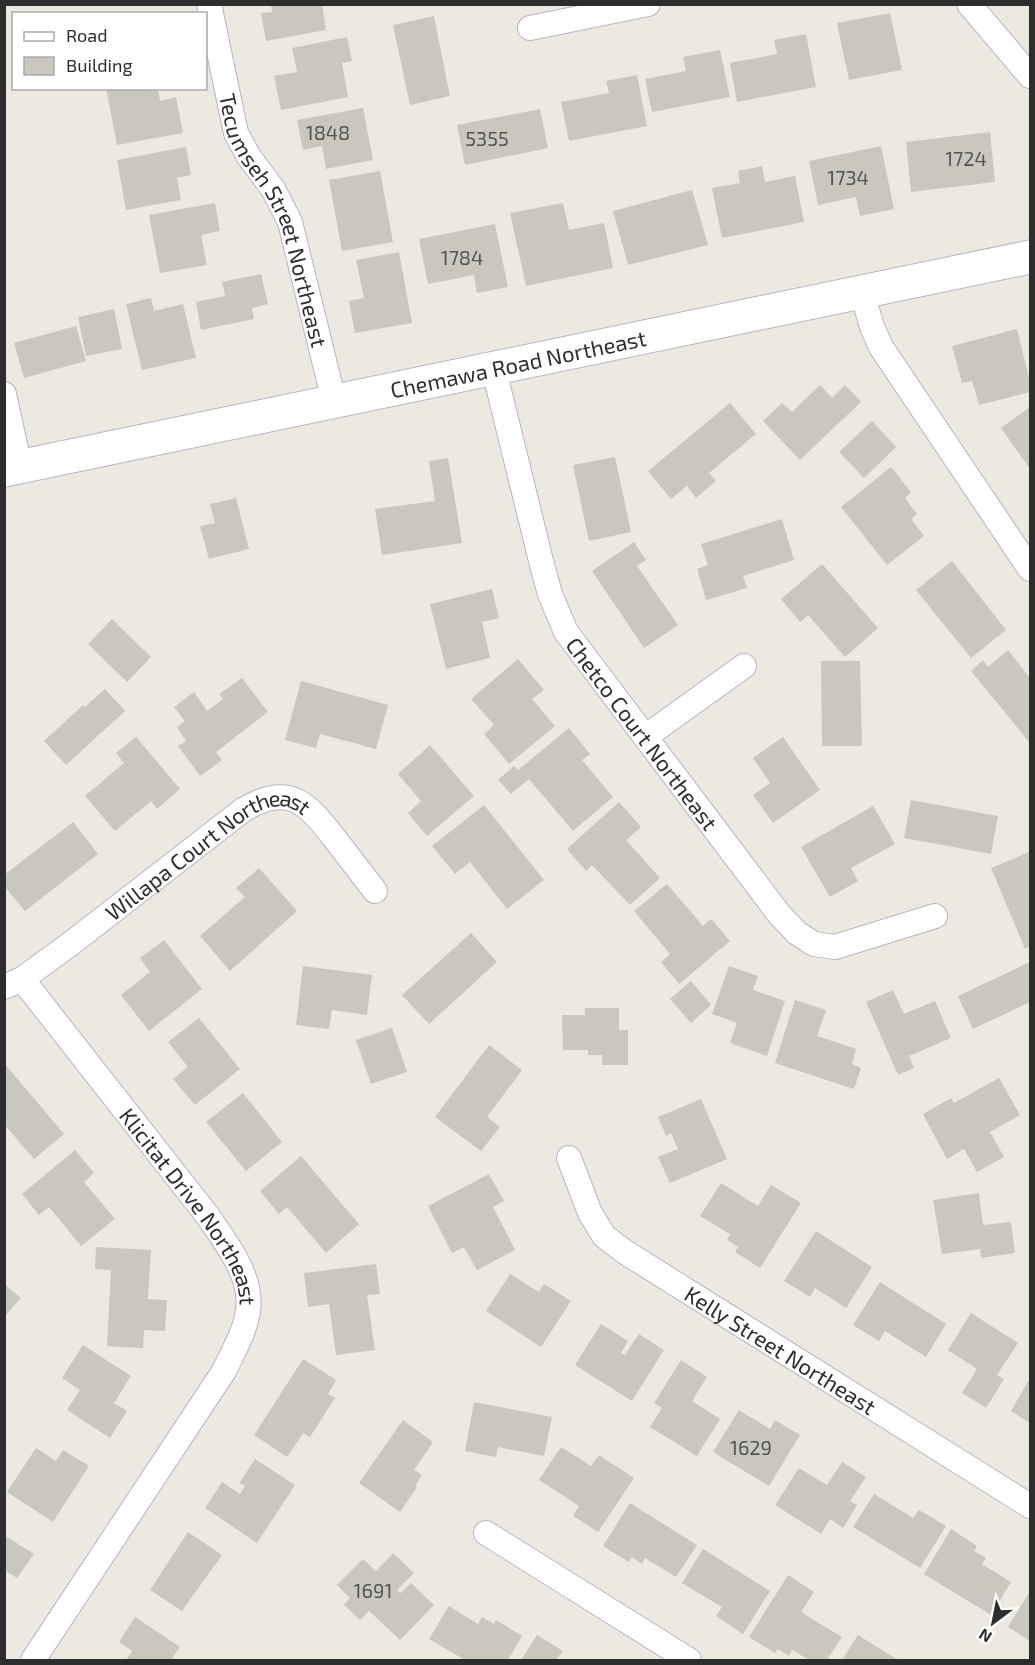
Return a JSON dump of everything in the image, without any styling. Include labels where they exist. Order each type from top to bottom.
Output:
[{"type":"main road","name":"Chemawa Road Northeast","points":[[12,468],[494,370],[1030,257]]},
{"type":"street","name":"Tecumseh Street Northeast","points":[[208,4],[236,133],[249,157],[273,189],[290,222],[334,401]]},
{"type":"street","points":[[530,28],[648,4]]},
{"type":"street","points":[[969,4],[1030,76]]},
{"type":"street","points":[[862,292],[872,327],[881,347],[1030,569]]},
{"type":"street","name":"Chetco Court Northeast","points":[[494,370],[550,594],[566,632],[778,914],[796,933],[814,944],[835,947],[935,916]]},
{"type":"street","points":[[4,393],[12,468]]},
{"type":"street","points":[[645,737],[744,666]]},
{"type":"street","name":"Willapa Court Northeast","points":[[13,983],[243,810],[261,799],[278,797],[296,800],[315,814],[375,891]]},
{"type":"street","name":"Klicitat Drive Northeast","points":[[13,983],[214,1225],[234,1255],[246,1284],[249,1310],[240,1339],[224,1371],[33,1660]]},
{"type":"street","name":"Kelly Street Northeast","points":[[569,1158],[590,1213],[604,1236],[625,1252],[1030,1506]]},
{"type":"street","points":[[486,1533],[689,1660]]},
{"type":"building","points":[[271,4],[322,4],[326,30],[266,41],[261,13],[272,12]]},
{"type":"building","points":[[890,13],[902,70],[849,80],[837,23]]},
{"type":"building","points":[[434,16],[450,96],[410,105],[393,25]]},
{"type":"building","points":[[806,34],[816,87],[737,102],[730,63],[777,54],[774,40]]},
{"type":"building","points":[[347,37],[352,61],[342,63],[348,97],[281,110],[274,76],[297,72],[292,48]]},
{"type":"building","points":[[720,50],[730,97],[652,112],[645,79],[686,71],[683,57]]},
{"type":"building","points":[[637,75],[647,126],[569,141],[561,102],[609,93],[606,81]]},
{"type":"building","points":[[106,90],[158,90],[160,101],[176,97],[183,133],[117,145]]},
{"type":"building","points":[[363,108],[373,160],[326,169],[322,146],[303,150],[297,120]]},
{"type":"building","points":[[540,109],[548,148],[465,165],[457,125]]},
{"type":"building","points":[[990,132],[995,182],[911,192],[906,142]]},
{"type":"building","points":[[881,146],[894,209],[860,216],[856,197],[818,205],[809,161]]},
{"type":"building","points":[[186,147],[191,175],[177,178],[181,200],[126,210],[117,160]]},
{"type":"building","points":[[762,166],[765,182],[795,176],[804,222],[722,238],[712,188],[740,183],[738,171]]},
{"type":"building","points":[[380,171],[393,242],[342,251],[329,180]]},
{"type":"building","points":[[692,190],[708,245],[628,265],[613,211]]},
{"type":"building","points":[[215,203],[220,231],[201,235],[207,265],[160,273],[149,215]]},
{"type":"building","points":[[563,203],[569,230],[604,223],[613,268],[526,286],[510,213]]},
{"type":"building","points":[[495,224],[508,287],[477,293],[474,275],[428,284],[419,239]]},
{"type":"building","points":[[399,252],[412,323],[355,333],[349,301],[364,298],[356,260]]},
{"type":"building","points":[[261,274],[268,304],[252,308],[254,319],[201,330],[196,302],[225,296],[222,282]]},
{"type":"building","points":[[151,298],[154,311],[183,304],[196,358],[142,370],[126,304]]},
{"type":"building","points":[[114,309],[122,349],[86,356],[78,317]]},
{"type":"building","points":[[76,326],[86,361],[24,378],[14,343]]},
{"type":"building","points":[[1017,329],[1030,382],[1030,392],[979,405],[972,381],[962,383],[952,346]]},
{"type":"building","points":[[820,385],[832,398],[845,385],[861,402],[800,460],[763,421],[782,403],[792,412]]},
{"type":"building","points":[[730,403],[756,434],[709,473],[716,481],[696,498],[687,486],[671,499],[648,471]]},
{"type":"building","points":[[1030,407],[1030,469],[1001,428]]},
{"type":"building","points":[[872,421],[896,447],[864,478],[839,452]]},
{"type":"building","points":[[615,457],[631,532],[589,541],[573,465]]},
{"type":"building","points":[[448,458],[462,543],[382,555],[375,509],[435,501],[429,461]]},
{"type":"building","points":[[891,467],[911,492],[905,498],[917,514],[911,519],[924,536],[887,565],[841,507]]},
{"type":"building","points":[[236,498],[249,549],[209,559],[200,526],[215,523],[210,504]]},
{"type":"building","points":[[782,519],[794,560],[743,576],[747,588],[706,600],[697,569],[708,565],[701,544]]},
{"type":"building","points":[[634,542],[646,560],[637,566],[678,625],[644,648],[592,571]]},
{"type":"building","points":[[952,561],[1006,630],[971,658],[916,590]]},
{"type":"building","points":[[822,564],[878,628],[845,657],[808,615],[800,622],[781,599]]},
{"type":"building","points":[[492,589],[499,618],[482,622],[490,658],[446,669],[430,604]]},
{"type":"building","points":[[112,619],[151,657],[127,682],[88,644]]},
{"type":"building","points":[[1008,650],[1030,678],[1030,743],[971,671],[983,660],[988,667]]},
{"type":"building","points":[[518,659],[544,690],[532,699],[555,726],[509,764],[484,734],[494,725],[471,699]]},
{"type":"building","points":[[821,661],[860,661],[862,746],[822,746]]},
{"type":"building","points":[[242,678],[268,712],[216,752],[222,760],[200,776],[178,746],[186,741],[177,727],[185,721],[174,707],[194,692],[207,711],[223,699],[219,694]]},
{"type":"building","points":[[301,681],[388,705],[376,749],[320,734],[316,748],[285,740]]},
{"type":"building","points":[[105,689],[125,711],[66,765],[44,741],[83,705],[85,707]]},
{"type":"building","points":[[569,728],[590,754],[582,760],[613,797],[573,831],[529,779],[511,794],[498,780],[514,766],[518,770]]},
{"type":"building","points":[[136,737],[180,789],[157,809],[151,801],[115,831],[85,796],[124,763],[116,753]]},
{"type":"building","points":[[783,737],[820,790],[773,823],[753,795],[770,783],[753,758]]},
{"type":"building","points":[[430,745],[474,796],[427,836],[408,813],[421,801],[398,774]]},
{"type":"building","points":[[911,800],[998,816],[991,854],[904,838]]},
{"type":"building","points":[[619,802],[641,827],[626,840],[660,878],[630,905],[592,865],[586,871],[567,849]]},
{"type":"building","points":[[484,805],[544,880],[507,909],[470,862],[455,874],[432,846]]},
{"type":"building","points":[[873,806],[895,844],[851,868],[858,881],[830,897],[801,847]]},
{"type":"building","points":[[73,822],[98,854],[25,911],[4,886],[4,875]]},
{"type":"building","points":[[1029,852],[1030,946],[1025,949],[991,868]]},
{"type":"building","points":[[259,868],[297,911],[230,971],[200,936],[245,897],[236,888]]},
{"type":"building","points":[[667,884],[703,926],[711,919],[730,941],[679,984],[661,962],[670,954],[634,911]]},
{"type":"building","points":[[471,933],[497,962],[429,1024],[402,995]]},
{"type":"building","points":[[164,940],[202,989],[149,1031],[121,995],[150,972],[140,958]]},
{"type":"building","points":[[1030,962],[1030,1002],[973,1029],[958,996]]},
{"type":"building","points":[[303,966],[372,975],[367,1015],[332,1010],[329,1029],[296,1025]]},
{"type":"building","points":[[729,966],[758,976],[753,990],[785,1001],[767,1056],[730,1043],[737,1023],[712,1014]]},
{"type":"building","points":[[691,981],[711,1005],[691,1023],[670,999]]},
{"type":"building","points":[[893,990],[904,1014],[935,1001],[951,1038],[909,1056],[914,1068],[898,1075],[866,1002]]},
{"type":"building","points":[[795,1000],[826,1010],[817,1036],[856,1049],[852,1064],[861,1068],[854,1089],[775,1063]]},
{"type":"building","points":[[585,1008],[619,1008],[619,1030],[628,1030],[628,1065],[602,1065],[602,1055],[588,1055],[588,1050],[563,1050],[562,1015],[585,1015]]},
{"type":"building","points":[[199,1018],[240,1069],[195,1105],[173,1079],[188,1067],[168,1042]]},
{"type":"building","points":[[392,1028],[407,1072],[371,1084],[356,1040]]},
{"type":"building","points":[[489,1045],[522,1070],[487,1117],[500,1127],[481,1151],[435,1117]]},
{"type":"building","points":[[4,1063],[64,1134],[34,1159],[4,1124]]},
{"type":"building","points":[[999,1078],[1020,1115],[990,1132],[1004,1157],[977,1172],[964,1149],[947,1159],[923,1114],[951,1098],[954,1103]]},
{"type":"building","points":[[243,1093],[282,1142],[246,1171],[206,1122]]},
{"type":"building","points":[[701,1099],[727,1159],[670,1183],[658,1157],[678,1149],[671,1133],[666,1136],[658,1117]]},
{"type":"building","points":[[75,1150],[94,1173],[84,1182],[115,1219],[81,1246],[49,1207],[39,1215],[22,1194]]},
{"type":"building","points":[[301,1156],[359,1224],[326,1253],[287,1207],[279,1214],[260,1191]]},
{"type":"building","points":[[489,1174],[504,1201],[493,1207],[515,1250],[477,1270],[464,1247],[452,1253],[428,1206]]},
{"type":"building","points":[[721,1183],[758,1206],[771,1185],[801,1203],[760,1268],[735,1252],[738,1247],[727,1240],[730,1234],[700,1216]]},
{"type":"building","points":[[979,1193],[983,1225],[1011,1222],[1015,1253],[981,1258],[980,1249],[942,1254],[933,1200]]},
{"type":"building","points":[[816,1231],[872,1267],[846,1308],[815,1288],[810,1297],[784,1281]]},
{"type":"building","points":[[96,1247],[151,1250],[148,1299],[167,1300],[165,1331],[144,1330],[143,1348],[107,1346],[111,1270],[95,1269]]},
{"type":"building","points":[[376,1264],[380,1294],[367,1295],[375,1350],[336,1355],[329,1304],[308,1307],[304,1273]]},
{"type":"building","points":[[510,1274],[539,1292],[544,1284],[571,1301],[541,1347],[486,1311]]},
{"type":"building","points":[[880,1282],[946,1324],[926,1357],[885,1331],[879,1341],[853,1325]]},
{"type":"building","points":[[4,1284],[21,1298],[4,1317]]},
{"type":"building","points":[[971,1313],[1018,1343],[997,1375],[1004,1379],[986,1408],[962,1393],[977,1369],[948,1350]]},
{"type":"building","points":[[601,1324],[628,1341],[621,1353],[625,1355],[639,1334],[664,1350],[632,1401],[575,1365]]},
{"type":"building","points":[[83,1345],[131,1376],[114,1403],[127,1411],[110,1438],[67,1410],[80,1390],[62,1378]]},
{"type":"building","points":[[303,1359],[336,1380],[328,1394],[335,1398],[310,1437],[303,1433],[287,1457],[254,1435]]},
{"type":"building","points":[[681,1360],[707,1377],[692,1401],[720,1419],[697,1456],[650,1427],[662,1408],[654,1403]]},
{"type":"building","points":[[1030,1378],[1030,1423],[1011,1411]]},
{"type":"building","points":[[474,1402],[552,1417],[544,1456],[498,1447],[496,1457],[465,1451]]},
{"type":"building","points":[[739,1410],[770,1429],[775,1420],[800,1435],[769,1486],[713,1452]]},
{"type":"building","points":[[403,1420],[433,1442],[414,1470],[422,1475],[415,1486],[417,1487],[400,1512],[359,1483]]},
{"type":"building","points":[[561,1447],[591,1466],[599,1455],[634,1478],[598,1532],[573,1516],[579,1506],[539,1480]]},
{"type":"building","points":[[36,1448],[56,1461],[63,1450],[89,1466],[53,1522],[7,1492]]},
{"type":"building","points":[[255,1459],[295,1485],[257,1543],[205,1508],[222,1482],[240,1494],[245,1486],[239,1483]]},
{"type":"building","points":[[842,1462],[866,1477],[850,1501],[857,1505],[843,1528],[830,1519],[821,1534],[775,1505],[799,1468],[827,1485]]},
{"type":"building","points":[[874,1494],[913,1518],[919,1510],[946,1526],[920,1568],[853,1527]]},
{"type":"building","points":[[630,1503],[697,1545],[676,1577],[645,1558],[642,1564],[632,1557],[629,1562],[603,1546]]},
{"type":"building","points":[[951,1529],[977,1546],[974,1551],[986,1558],[982,1564],[1011,1582],[991,1615],[924,1574]]},
{"type":"building","points":[[188,1532],[222,1555],[182,1611],[150,1590]]},
{"type":"building","points":[[4,1535],[34,1554],[17,1578],[4,1570]]},
{"type":"building","points":[[703,1549],[770,1591],[743,1634],[716,1616],[722,1607],[682,1583]]},
{"type":"building","points":[[393,1553],[414,1573],[397,1590],[401,1593],[411,1583],[434,1605],[400,1640],[369,1611],[360,1620],[344,1605],[350,1598],[337,1585],[363,1559],[376,1571]]},
{"type":"building","points":[[788,1575],[814,1592],[801,1612],[842,1637],[827,1660],[809,1660],[792,1650],[789,1656],[778,1649],[775,1653],[749,1637]]},
{"type":"building","points":[[1030,1591],[1030,1641],[1008,1627]]},
{"type":"building","points":[[449,1606],[478,1624],[482,1617],[494,1624],[496,1620],[522,1636],[508,1660],[465,1660],[429,1639]]},
{"type":"building","points":[[135,1617],[180,1647],[171,1660],[126,1660],[132,1651],[119,1642]]},
{"type":"building","points":[[537,1635],[563,1651],[556,1660],[521,1660]]},
{"type":"building","points":[[858,1635],[898,1660],[842,1660]]}]
